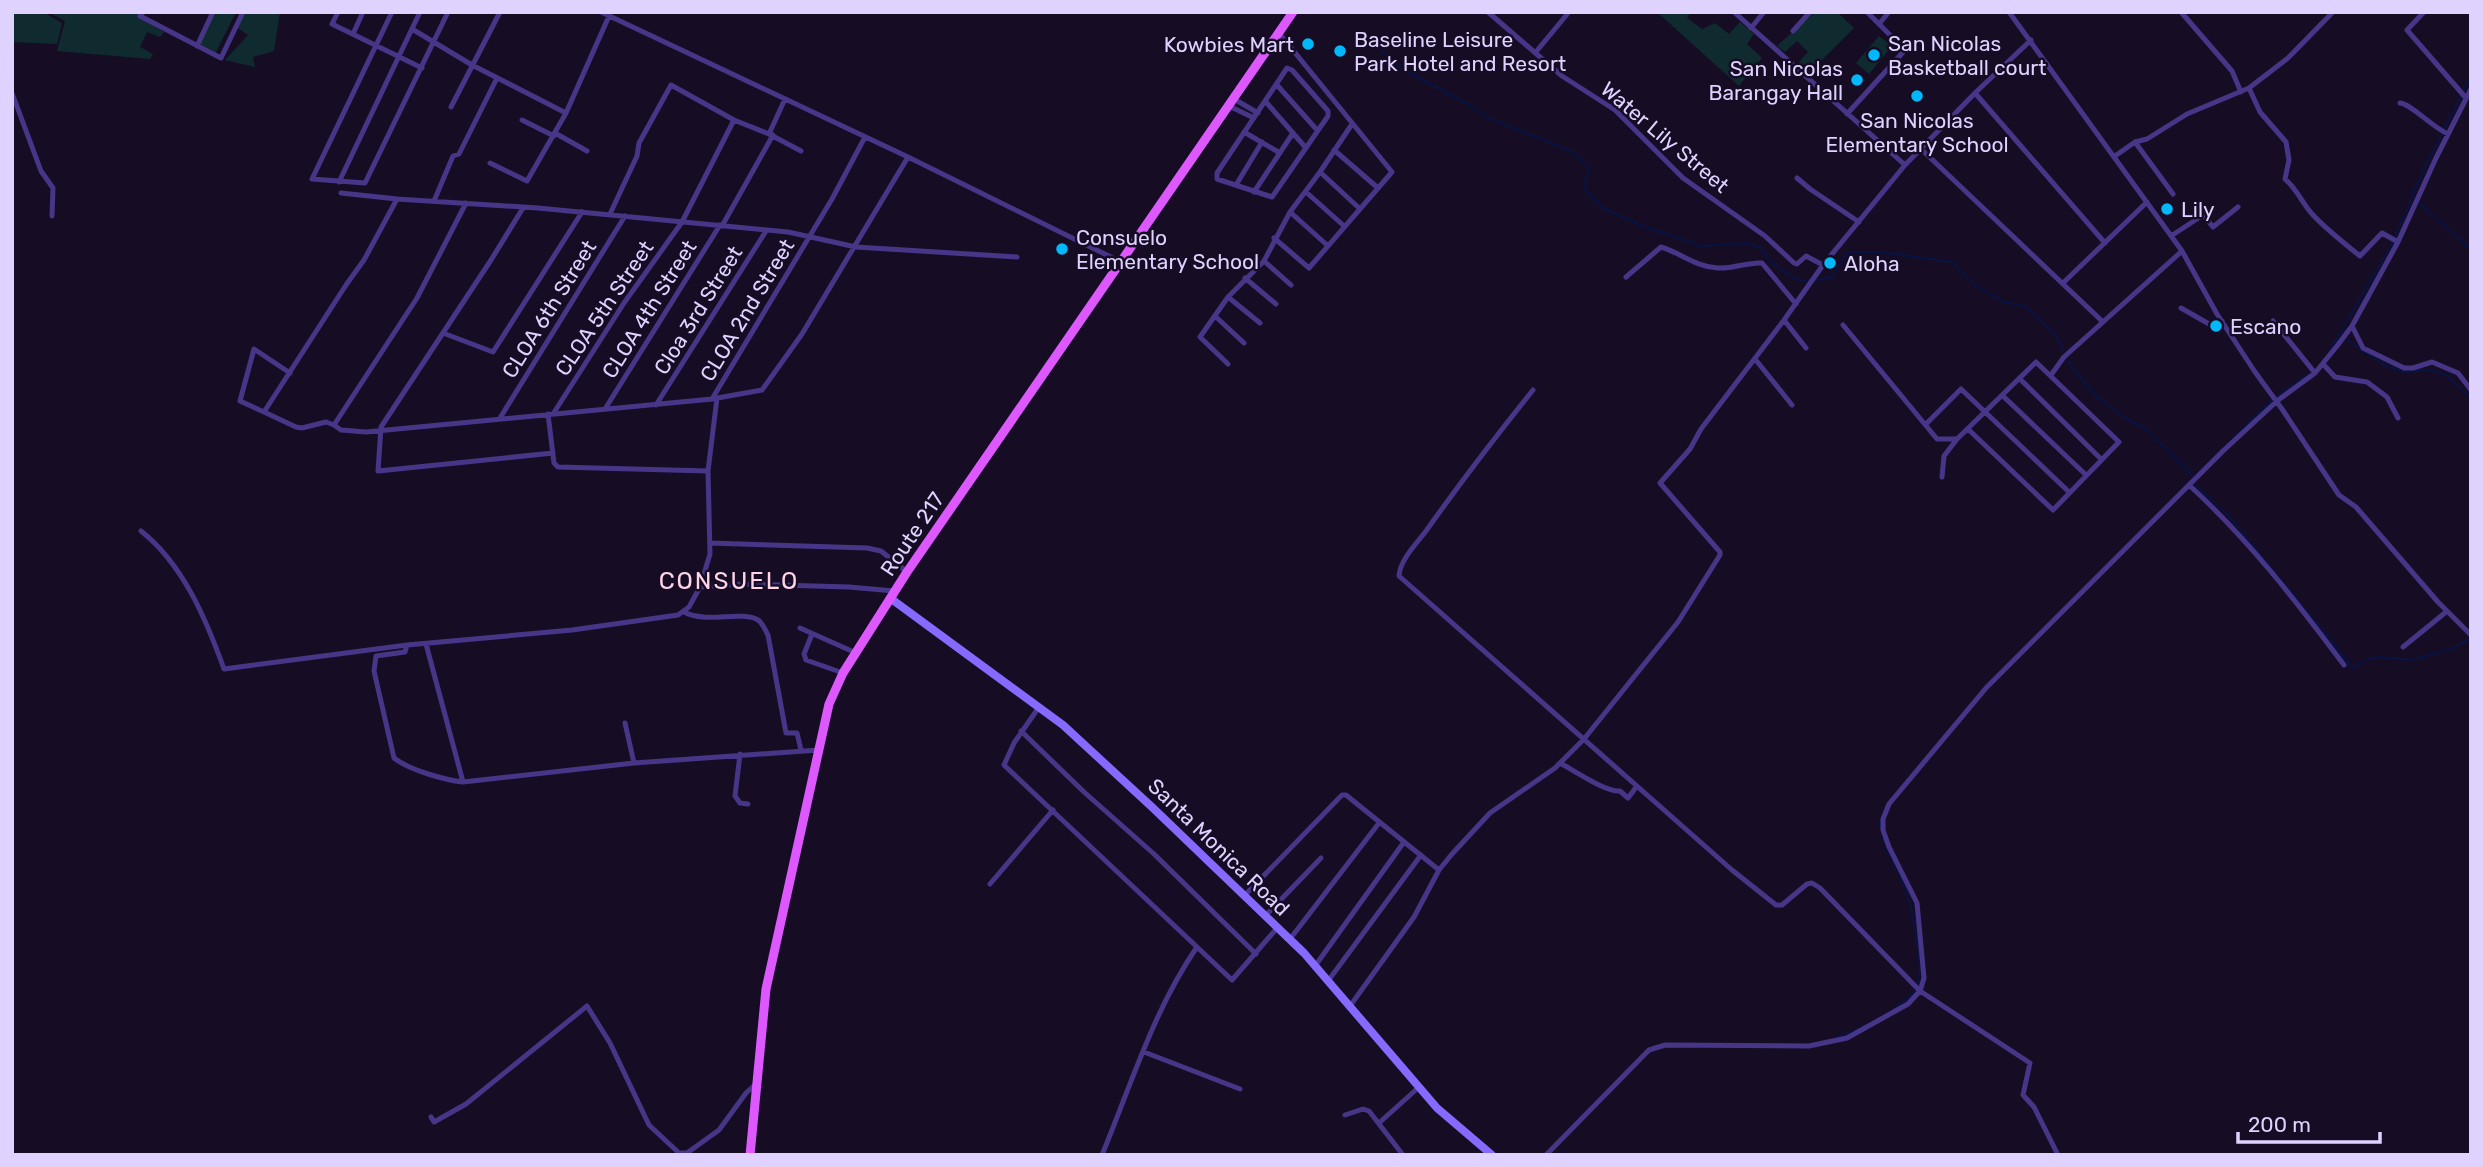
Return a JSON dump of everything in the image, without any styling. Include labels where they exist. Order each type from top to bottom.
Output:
[{"type":"main road","name":"Route 217","points":[[750,1155],[766,989],[829,704],[843,673],[892,594],[1293,12]]},
{"type":"street","points":[[143,12],[140,16],[221,58],[243,12]]},
{"type":"street","points":[[197,46],[213,12]]},
{"type":"street","points":[[338,12],[332,24],[422,68]]},
{"type":"street","points":[[353,34],[363,12]]},
{"type":"street","points":[[392,12],[312,179],[365,183],[448,12]]},
{"type":"street","points":[[339,182],[420,12]]},
{"type":"street","points":[[450,107],[500,12]]},
{"type":"street","points":[[601,12],[908,157],[1121,262]]},
{"type":"street","name":"Water Lily Street","points":[[1488,12],[1562,76],[1615,110],[1684,178],[1765,236],[1794,263],[1797,264],[1806,256],[1823,265]]},
{"type":"street","points":[[1535,53],[1569,12]]},
{"type":"street","points":[[1734,12],[1905,165]]},
{"type":"street","points":[[1751,27],[1764,12]]},
{"type":"street","points":[[1793,31],[1810,12]]},
{"type":"street","points":[[1879,24],[1889,12]]},
{"type":"street","points":[[2009,12],[2182,251],[2222,321],[2339,495],[2356,507],[2446,612],[2471,635]]},
{"type":"street","points":[[2181,12],[2232,71],[2241,92]]},
{"type":"street","points":[[2115,156],[2187,114],[2249,88],[2288,58],[2333,12]]},
{"type":"street","points":[[1847,114],[1905,50],[1870,13]]},
{"type":"street","points":[[2423,13],[2407,30],[2466,98]]},
{"type":"street","points":[[491,163],[527,181],[566,113],[609,16]]},
{"type":"street","points":[[412,29],[472,65],[566,113]]},
{"type":"street","points":[[1274,239],[1309,268],[1392,172],[1279,33]]},
{"type":"street","points":[[1350,1006],[1414,917],[1439,870],[1490,813],[1560,763],[1584,739],[1678,622],[1720,555],[1660,483],[1690,449],[1701,429],[1812,279],[1905,165],[2031,40]]},
{"type":"street","points":[[1287,68],[1292,69],[1328,111],[1328,116],[1274,195],[1268,196],[1216,177],[1266,102],[1287,68]]},
{"type":"street","points":[[434,201],[453,156],[459,154],[497,78]]},
{"type":"street","points":[[610,214],[637,156],[639,143],[671,85],[734,120],[801,151]]},
{"type":"street","points":[[1277,85],[1317,130]]},
{"type":"street","points":[[2249,88],[2260,112],[2286,142],[2289,160],[2285,179],[2296,189],[2315,217],[2360,256],[2382,233],[2398,242]]},
{"type":"street","points":[[1546,1155],[1649,1050],[1665,1045],[1809,1046],[1847,1038],[1908,1004],[1920,991],[1924,978],[1917,903],[1883,830],[1883,819],[1889,804],[1986,688],[2189,485],[2277,401],[2323,364],[2351,326],[2398,242],[2471,89]]},
{"type":"street","points":[[12,93],[41,171],[52,188],[52,216]]},
{"type":"street","points":[[1975,93],[2105,243]]},
{"type":"street","name":"CLOA 4th Street","points":[[605,409],[721,225],[771,135],[785,99]]},
{"type":"street","points":[[1231,102],[1256,116]]},
{"type":"street","points":[[1266,102],[1306,148]]},
{"type":"street","points":[[2400,103],[2407,104],[2425,121],[2448,134]]},
{"type":"street","points":[[522,120],[587,151]]},
{"type":"street","name":"CLOA 5th Street","points":[[551,414],[624,303],[682,222],[734,120]]},
{"type":"street","points":[[1228,364],[1200,337],[1228,297],[1264,261],[1290,212],[1352,124]]},
{"type":"street","points":[[1244,132],[1280,153]]},
{"type":"street","points":[[1254,192],[1293,133]]},
{"type":"street","name":"CLOA 2nd Street","points":[[715,399],[865,137]]},
{"type":"street","points":[[1236,185],[1262,142]]},
{"type":"street","points":[[2135,142],[2173,194]]},
{"type":"street","points":[[1920,148],[2104,321]]},
{"type":"street","points":[[1334,150],[1378,188]]},
{"type":"street","points":[[254,349],[240,401],[302,428],[326,422],[341,430],[379,431],[715,399],[762,390],[802,334],[908,157]]},
{"type":"street","points":[[1320,172],[1359,208]]},
{"type":"street","points":[[1797,178],[1859,222]]},
{"type":"street","points":[[1306,192],[1343,226]]},
{"type":"street","points":[[341,193],[721,225],[809,237],[856,247],[1017,257]]},
{"type":"street","points":[[264,412],[364,260],[397,199]]},
{"type":"street","points":[[2063,284],[2147,202]]},
{"type":"street","points":[[334,425],[417,298],[466,203]]},
{"type":"street","points":[[2171,236],[2203,215],[2213,227],[2238,206]]},
{"type":"street","points":[[523,208],[379,431],[379,471],[553,453]]},
{"type":"street","points":[[443,333],[493,352],[582,212]]},
{"type":"street","points":[[1290,212],[1328,245]]},
{"type":"street","name":"CLOA 6th Street","points":[[500,419],[625,216]]},
{"type":"street","name":"Cloa 3rd Street","points":[[656,405],[766,231]]},
{"type":"street","points":[[1626,277],[1661,247],[1704,267],[1731,268],[1754,262],[1762,263],[1796,304]]},
{"type":"street","points":[[2045,370],[2064,357],[2182,251]]},
{"type":"street","points":[[1264,261],[1291,285]]},
{"type":"street","points":[[1245,278],[1276,304]]},
{"type":"street","points":[[1228,297],[1260,323]]},
{"type":"street","points":[[2181,308],[2216,328],[2222,321]]},
{"type":"street","points":[[1215,316],[1244,343]]},
{"type":"street","points":[[1784,320],[1806,348]]},
{"type":"street","points":[[2273,321],[2315,373]]},
{"type":"street","points":[[1843,325],[1937,439],[1957,439]]},
{"type":"street","points":[[2351,326],[2363,348],[2404,368],[2432,362],[2458,373],[2471,390]]},
{"type":"street","points":[[246,345],[290,373]]},
{"type":"street","points":[[2051,375],[2064,357]]},
{"type":"street","points":[[1755,359],[1792,405]]},
{"type":"street","points":[[1942,477],[1944,456],[1957,439],[2036,362],[2119,442],[2053,510],[1969,430]]},
{"type":"street","points":[[2323,364],[2335,377],[2367,382],[2377,389],[2387,397],[2398,418]]},
{"type":"street","points":[[2020,379],[2101,459]]},
{"type":"street","points":[[1926,424],[1961,389],[2069,492]]},
{"type":"street","points":[[1533,390],[1432,522],[1402,564],[1399,576],[1776,905],[1782,905],[1807,884],[1812,883],[1820,888],[1920,991],[2030,1063],[2023,1095],[2034,1107],[2058,1155]]},
{"type":"street","points":[[2003,396],[2086,475]]},
{"type":"street","points":[[684,612],[700,587],[708,562],[708,471],[715,399]]},
{"type":"street","points":[[551,414],[554,463],[558,467],[708,471]]},
{"type":"street","points":[[2189,485],[2220,513],[2278,577],[2344,665]]},
{"type":"street","points":[[141,531],[151,538],[198,603],[224,668],[426,643],[572,630],[684,612],[694,617],[758,620],[768,635],[786,733],[797,733],[802,750]]},
{"type":"street","points":[[710,543],[867,548],[881,551],[907,572]]},
{"type":"street","points":[[700,587],[743,584],[875,587],[892,594]]},
{"type":"street","name":"Santa Monica Road","points":[[892,594],[1039,707],[1113,771],[1245,895],[1315,966],[1437,1108],[1486,1153]]},
{"type":"street","points":[[2403,646],[2446,612]]},
{"type":"street","points":[[800,628],[856,653]]},
{"type":"street","points":[[812,634],[804,654],[806,660],[843,673]]},
{"type":"street","points":[[426,643],[464,782]]},
{"type":"street","points":[[408,645],[405,652],[376,656],[374,660],[374,671],[394,758],[405,765],[451,780],[464,782],[635,763],[819,750]]},
{"type":"street","points":[[1039,707],[1021,732],[1004,765],[1232,980],[1278,927]]},
{"type":"street","points":[[625,723],[635,763]]},
{"type":"street","points":[[1021,732],[1154,854],[1256,954]]},
{"type":"street","points":[[740,754],[735,796],[740,803],[748,804]]},
{"type":"street","points":[[1560,763],[1595,784],[1620,792],[1628,798],[1637,786]]},
{"type":"street","points":[[1245,895],[1339,796],[1346,795],[1439,870]]},
{"type":"street","points":[[990,884],[1053,810]]},
{"type":"street","points":[[1290,939],[1379,823]]},
{"type":"street","points":[[1315,966],[1404,842]]},
{"type":"street","points":[[1328,981],[1421,855]]},
{"type":"street","points":[[1266,915],[1321,858]]},
{"type":"street","points":[[1102,1155],[1164,1004],[1197,947]]},
{"type":"street","points":[[431,1117],[434,1122],[466,1104],[587,1006],[610,1043],[649,1125],[679,1153],[687,1153],[719,1130],[746,1093],[757,1083]]},
{"type":"street","points":[[1144,1052],[1240,1088]]},
{"type":"street","points":[[1379,1123],[1419,1087]]},
{"type":"street","points":[[1345,1115],[1366,1110],[1403,1155]]},
{"type":"green space","points":[[12,12],[43,12],[62,23],[57,44],[12,42]]},
{"type":"green space","points":[[48,12],[140,12],[138,16],[164,32],[160,37],[147,32],[140,47],[153,54],[150,59],[57,51],[65,21]]},
{"type":"green space","points":[[211,12],[236,12],[216,52],[197,43]]},
{"type":"green space","points":[[240,12],[280,12],[274,51],[253,57],[255,67],[225,60],[248,35],[235,26]]},
{"type":"green space","points":[[1657,12],[1691,12],[1687,18],[1702,29],[1715,23],[1729,34],[1740,22],[1754,34],[1747,44],[1762,58],[1739,86]]},
{"type":"green space","points":[[1815,12],[1837,12],[1854,28],[1808,74],[1798,63],[1808,52],[1797,41],[1785,52],[1777,46]]},
{"type":"green space","name":"San Nicolas Basketball court","points":[[1879,36],[1892,46],[1869,74],[1856,63]]},
{"type":"waterway","points":[[1373,44],[1404,70],[1491,119],[1571,151],[1589,167],[1584,188],[1601,207],[1642,226],[1702,246],[1746,243],[1760,248],[1774,265],[1800,281],[1809,280]]},
{"type":"waterway","points":[[2463,91],[2471,77]]},
{"type":"waterway","points":[[2444,129],[2461,96]]},
{"type":"waterway","points":[[2395,237],[2426,164],[2442,134]]},
{"type":"waterway","points":[[2418,202],[2471,249]]},
{"type":"waterway","points":[[2331,349],[2393,242]]},
{"type":"waterway","points":[[1815,280],[1831,278],[1847,252],[1880,252],[1952,262],[1975,285],[2005,302],[2025,306],[2056,335],[2064,352]]},
{"type":"waterway","points":[[2344,338],[2381,363],[2402,372],[2432,370],[2446,375],[2471,398]]},
{"type":"waterway","points":[[2067,357],[2072,368],[2097,397],[2125,418],[2147,429],[2194,477]]},
{"type":"waterway","points":[[2276,397],[2312,372]]},
{"type":"waterway","points":[[2211,460],[2272,400]]},
{"type":"waterway","points":[[2194,484],[2227,514],[2353,668],[2368,659],[2380,657],[2412,660],[2451,649],[2471,638]]},
{"type":"waterway","points":[[1881,818],[1881,829]]},
{"type":"waterway","points":[[1835,1038],[1893,1010],[1912,994],[1919,981],[1920,962],[1910,904],[1882,835]]},
{"type":"place","name":"Kowbies Mart","points":[[1308,44]]},
{"type":"place","name":"Baseline Leisure Park Hotel and Resort","points":[[1340,51]]},
{"type":"place","name":"San Nicolas Basketball court","points":[[1874,55]]},
{"type":"place","name":"San Nicolas Barangay Hall","points":[[1857,80]]},
{"type":"place","name":"San Nicolas Elementary School","points":[[1917,96]]},
{"type":"place","name":"Lily","points":[[2167,209]]},
{"type":"place","name":"Consuelo Elementary School","points":[[1062,249]]},
{"type":"place","name":"Aloha","points":[[1830,263]]},
{"type":"place","name":"Escano","points":[[2216,326]]},
{"type":"district","name":"CONSUELO","points":[[729,581]]}]
